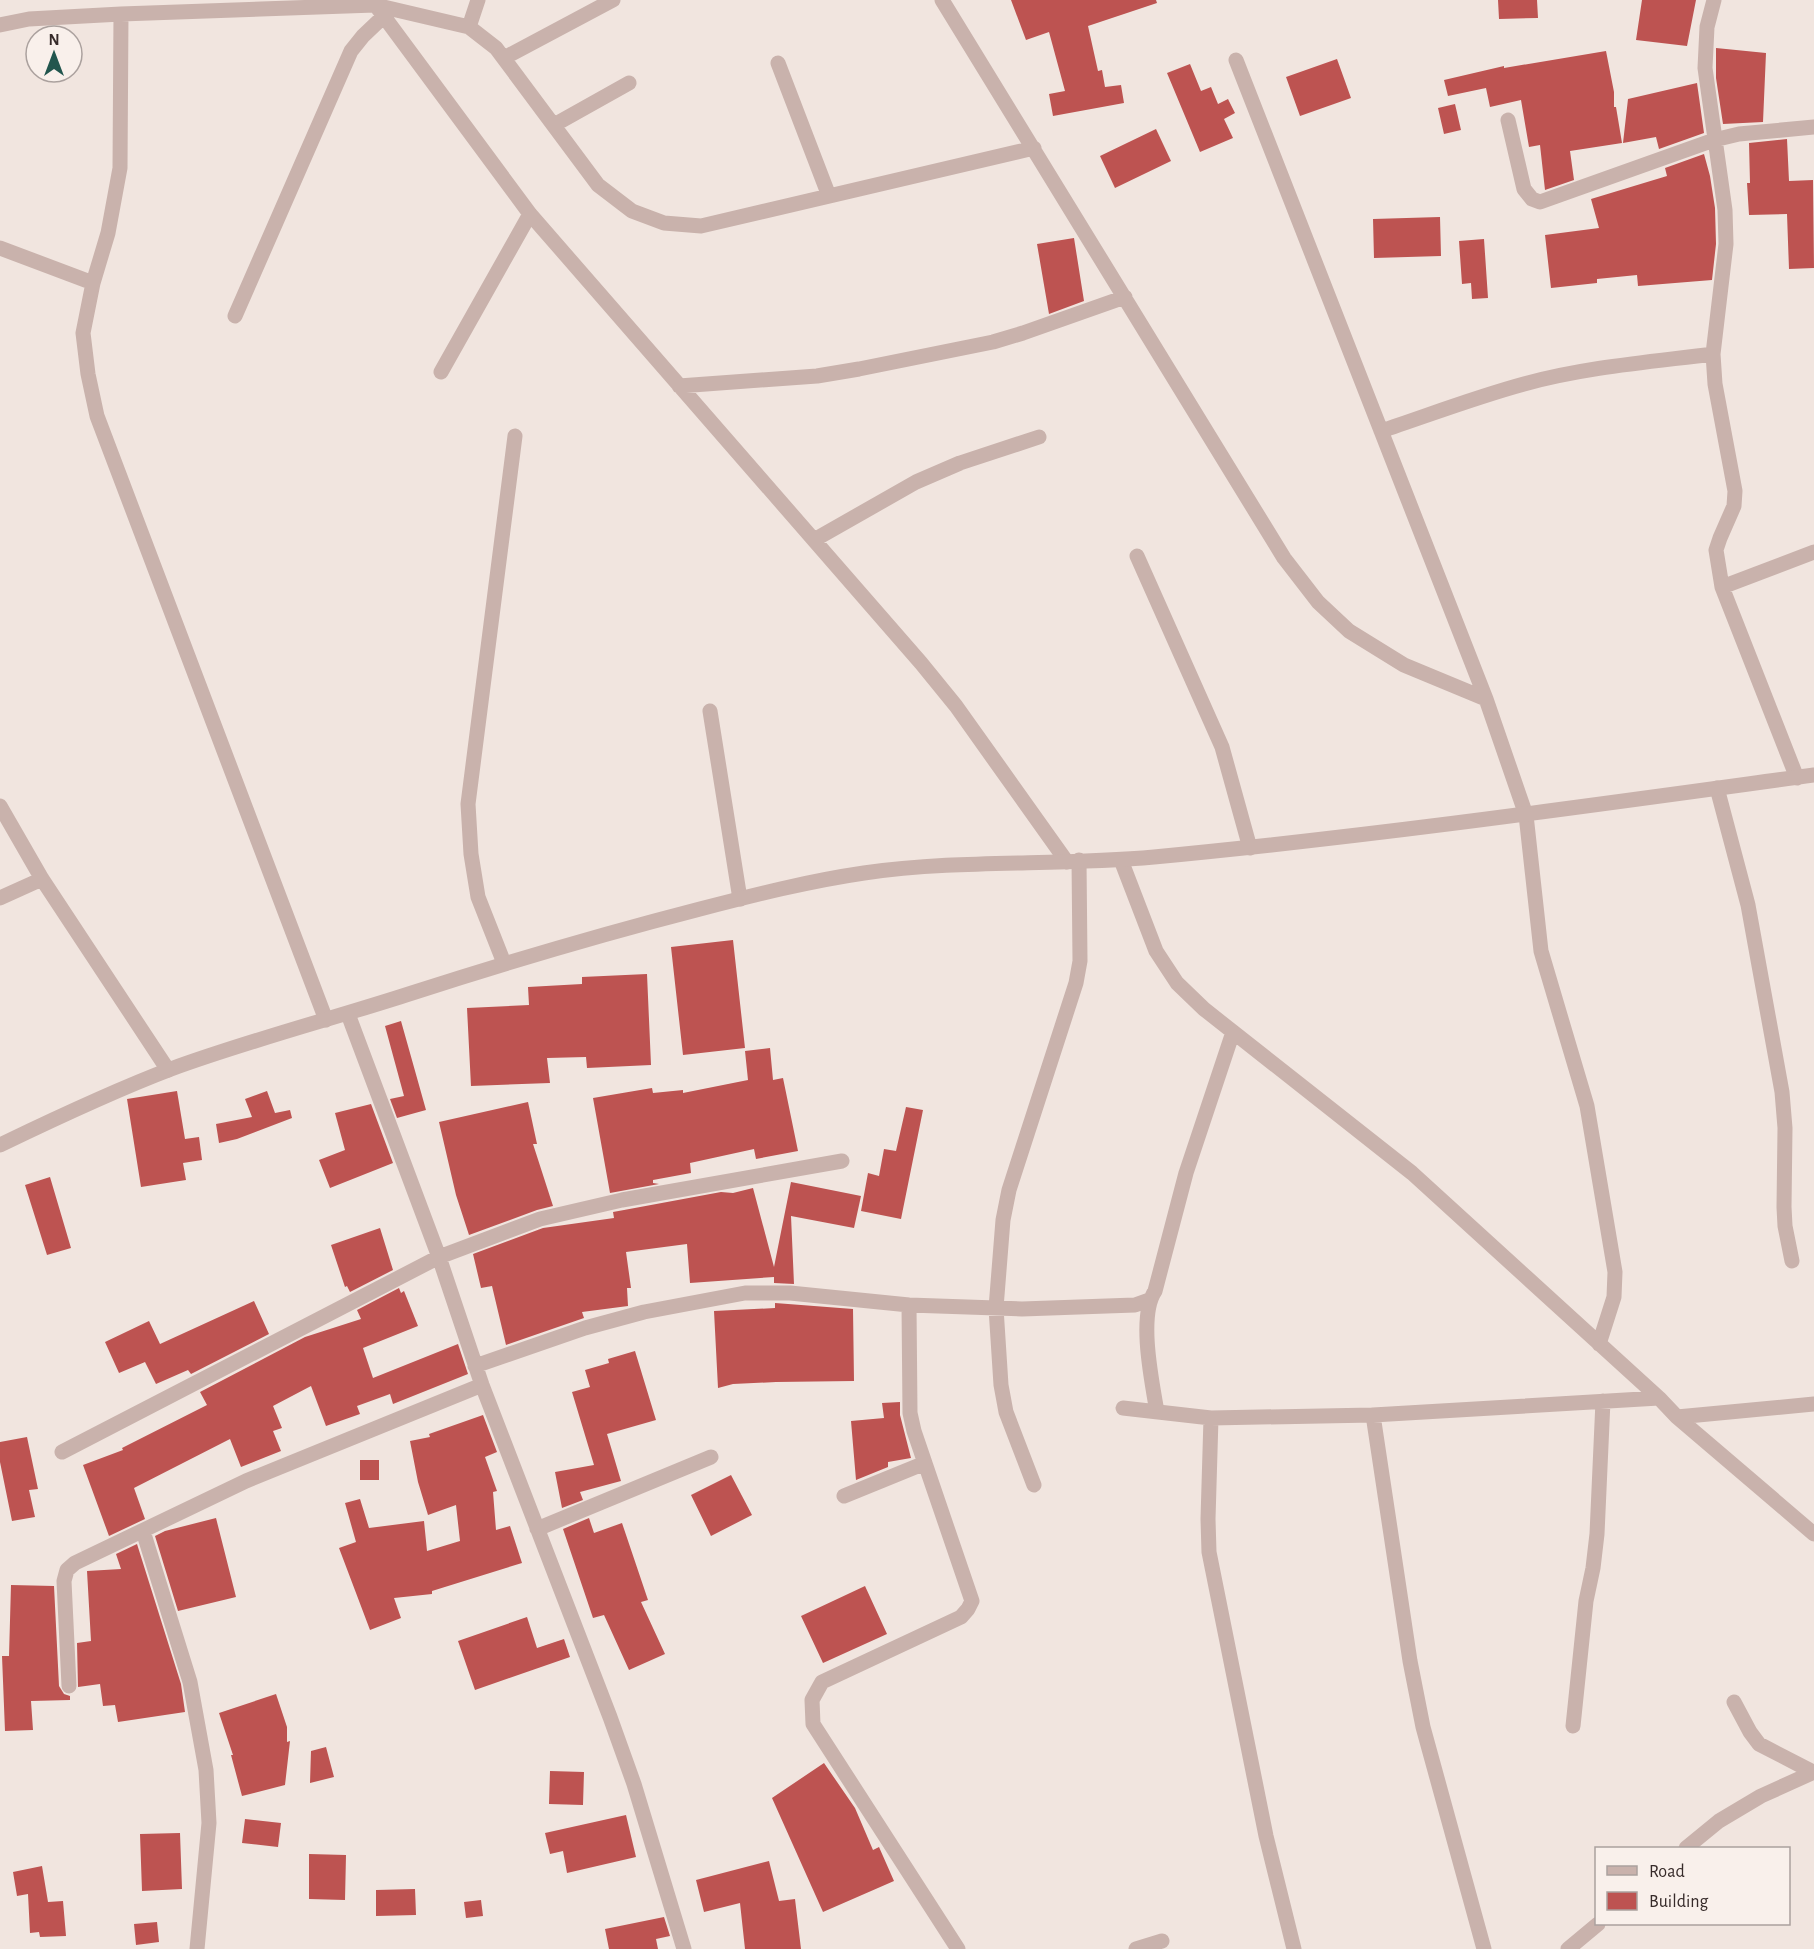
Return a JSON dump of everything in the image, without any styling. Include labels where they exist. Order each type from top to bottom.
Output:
[{"type":"street","points":[[469,27],[478,0]]},
{"type":"street","points":[[504,58],[613,0]]},
{"type":"street","points":[[942,0],[1284,558],[1318,602],[1349,631],[1404,665],[1486,699]]},
{"type":"street","points":[[1713,0],[1707,27],[1705,68],[1725,210],[1726,244],[1713,354],[1715,384],[1736,491],[1734,506],[1716,550],[1722,586],[1797,777]]},
{"type":"street","points":[[377,7],[530,214],[921,663],[1073,861],[1080,961],[1076,983],[1009,1190],[1003,1220],[996,1308],[1000,1386],[1006,1412],[1034,1485]]},
{"type":"street","points":[[235,316],[351,51],[363,36],[377,7]]},
{"type":"street","points":[[0,25],[30,20],[120,14],[377,7],[469,27],[496,48],[598,185],[632,211],[664,223],[701,226],[1034,148]]},
{"type":"street","points":[[120,14],[120,168],[108,233],[93,283],[83,333],[88,374],[97,416],[326,1020]]},
{"type":"street","points":[[1236,60],[1486,699],[1526,815],[1541,951],[1587,1106],[1615,1272],[1614,1297],[1599,1344]]},
{"type":"street","points":[[778,63],[829,196]]},
{"type":"street","points":[[554,125],[629,83]]},
{"type":"street","points":[[1508,120],[1524,189],[1532,199],[1540,202],[1714,140],[1739,134],[1814,127]]},
{"type":"street","points":[[441,372],[530,214]]},
{"type":"street","points":[[0,248],[93,283]]},
{"type":"street","points":[[679,386],[817,376],[859,369],[993,342],[1125,297]]},
{"type":"street","points":[[1381,431],[1523,384],[1567,374],[1713,354]]},
{"type":"street","points":[[504,963],[478,897],[471,854],[468,804],[515,436]]},
{"type":"street","points":[[814,540],[916,482],[960,463],[1040,437]]},
{"type":"street","points":[[1722,586],[1814,552]]},
{"type":"street","points":[[1137,556],[1222,747],[1250,848]]},
{"type":"street","points":[[710,711],[740,899]]},
{"type":"street","points":[[0,1145],[168,1070],[224,1050],[348,1014],[504,963],[596,936],[792,886],[867,872],[932,866],[1121,860],[1250,848],[1526,815],[1814,775]]},
{"type":"street","points":[[1717,788],[1748,905],[1782,1092],[1785,1128],[1785,1226],[1792,1261]]},
{"type":"street","points":[[0,806],[42,879],[168,1070]]},
{"type":"street","points":[[1121,860],[1156,951],[1177,983],[1204,1009],[1412,1173],[1677,1417],[1814,1533]]},
{"type":"street","points":[[0,898],[42,879]]},
{"type":"street","points":[[348,1014],[439,1257],[482,1386],[626,1761],[684,1949]]},
{"type":"street","points":[[1157,1412],[1147,1357],[1149,1300],[1155,1291],[1186,1173],[1233,1032]]},
{"type":"street","points":[[62,1452],[439,1257],[540,1219],[622,1200],[842,1161]]},
{"type":"street","points":[[475,1366],[585,1328],[625,1317],[745,1293],[790,1293],[909,1305],[1022,1310],[1135,1305],[1149,1300]]},
{"type":"street","points":[[909,1305],[910,1413],[972,1601],[961,1617],[822,1682],[812,1700],[813,1724],[958,1949]]},
{"type":"street","points":[[69,1686],[64,1581],[68,1570],[75,1563],[246,1481],[482,1386]]},
{"type":"street","points":[[1123,1408],[1211,1418],[1373,1415],[1659,1398]]},
{"type":"street","points":[[1573,1726],[1586,1600],[1597,1534],[1604,1401]]},
{"type":"street","points":[[1677,1417],[1814,1404]]},
{"type":"street","points":[[1373,1415],[1410,1661],[1423,1726],[1484,1949]]},
{"type":"street","points":[[1211,1418],[1209,1552],[1266,1836],[1294,1949]]},
{"type":"street","points":[[537,1529],[711,1457]]},
{"type":"street","points":[[844,1496],[925,1463]]},
{"type":"street","points":[[143,1531],[190,1682],[206,1770],[209,1823],[197,1949]]},
{"type":"street","points":[[1734,1702],[1759,1744],[1814,1772]]},
{"type":"street","points":[[1687,1847],[1719,1821],[1761,1796],[1814,1772]]},
{"type":"street","points":[[1568,1949],[1596,1925]]},
{"type":"street","points":[[1136,1949],[1162,1941]]},
{"type":"building","points":[[1011,0],[1156,0],[1157,3],[1088,26],[1098,71],[1102,70],[1105,87],[1121,85],[1124,103],[1053,116],[1049,94],[1065,91],[1049,32],[1026,40]]},
{"type":"building","points":[[1498,0],[1537,0],[1538,18],[1499,19]]},
{"type":"building","points":[[1642,0],[1696,0],[1687,46],[1636,40]]},
{"type":"building","points":[[1716,48],[1766,53],[1763,122],[1723,124],[1716,78]]},
{"type":"building","points":[[1606,51],[1622,143],[1570,151],[1574,180],[1545,190],[1540,145],[1529,147],[1521,100],[1490,107],[1486,88],[1448,96],[1444,80],[1504,66],[1504,68]]},
{"type":"building","points":[[1337,59],[1351,98],[1300,116],[1286,77]]},
{"type":"building","points":[[1190,64],[1201,91],[1211,87],[1218,104],[1228,99],[1235,113],[1224,119],[1233,138],[1200,152],[1167,73]]},
{"type":"building","points":[[1697,83],[1704,133],[1659,149],[1656,137],[1623,143],[1628,99]]},
{"type":"building","points":[[1455,104],[1461,130],[1444,134],[1438,108]]},
{"type":"building","points":[[1156,129],[1171,161],[1115,188],[1100,156]]},
{"type":"building","points":[[1787,139],[1789,181],[1813,180],[1814,268],[1789,269],[1787,214],[1749,215],[1747,183],[1750,183],[1749,143]]},
{"type":"building","points":[[1704,154],[1715,208],[1716,244],[1712,280],[1638,286],[1637,275],[1597,279],[1597,283],[1551,288],[1545,235],[1599,228],[1591,199],[1667,176],[1665,168]]},
{"type":"building","points":[[1440,217],[1441,256],[1374,258],[1373,219]]},
{"type":"building","points":[[1074,238],[1084,301],[1049,314],[1037,244]]},
{"type":"building","points":[[1484,239],[1488,298],[1472,299],[1471,283],[1462,284],[1459,241]]},
{"type":"building","points":[[733,940],[745,1048],[683,1055],[671,947]]},
{"type":"building","points":[[647,974],[651,1065],[587,1068],[586,1057],[547,1058],[550,1083],[471,1086],[467,1008],[529,1005],[528,987],[582,984],[582,977]]},
{"type":"building","points":[[401,1021],[426,1110],[397,1118],[390,1099],[404,1096],[385,1026]]},
{"type":"building","points":[[770,1048],[773,1080],[783,1078],[798,1151],[756,1159],[754,1149],[690,1163],[691,1173],[653,1180],[653,1183],[659,1184],[610,1193],[593,1098],[652,1088],[653,1093],[683,1090],[683,1093],[748,1080],[745,1051]]},
{"type":"building","points":[[177,1091],[185,1139],[199,1137],[202,1160],[183,1163],[186,1180],[141,1187],[127,1099]]},
{"type":"building","points":[[267,1091],[275,1113],[290,1110],[292,1118],[237,1139],[219,1143],[216,1124],[252,1117],[245,1099]]},
{"type":"building","points":[[528,1102],[537,1144],[533,1144],[553,1206],[469,1235],[456,1195],[439,1122]]},
{"type":"building","points":[[371,1104],[393,1163],[330,1188],[319,1160],[345,1150],[335,1113]]},
{"type":"building","points":[[906,1107],[923,1110],[901,1219],[861,1211],[868,1173],[879,1176],[884,1149],[896,1151]]},
{"type":"building","points":[[50,1177],[71,1248],[47,1255],[25,1185]]},
{"type":"building","points":[[791,1182],[861,1196],[854,1228],[791,1216],[794,1284],[774,1283],[774,1277],[690,1283],[687,1244],[626,1252],[631,1288],[627,1288],[628,1306],[582,1312],[584,1318],[506,1345],[492,1286],[481,1288],[473,1254],[543,1228],[614,1218],[613,1212],[753,1188],[774,1267]]},
{"type":"building","points":[[380,1228],[393,1270],[350,1292],[347,1286],[345,1287],[331,1245]]},
{"type":"building","points":[[399,1288],[401,1293],[404,1291],[418,1326],[363,1348],[373,1378],[458,1344],[468,1374],[393,1404],[390,1394],[357,1406],[360,1414],[326,1426],[311,1386],[273,1406],[282,1428],[273,1431],[281,1451],[241,1467],[230,1439],[134,1488],[145,1519],[109,1536],[83,1465],[123,1450],[122,1448],[207,1405],[200,1392],[305,1337],[361,1319],[357,1310]]},
{"type":"building","points":[[254,1301],[269,1334],[191,1374],[188,1370],[156,1384],[145,1362],[119,1373],[105,1342],[149,1321],[160,1344]]},
{"type":"building","points":[[775,1303],[853,1309],[854,1381],[733,1384],[718,1388],[714,1311],[775,1308]]},
{"type":"building","points":[[635,1351],[656,1420],[607,1434],[621,1481],[580,1492],[583,1500],[562,1508],[555,1472],[594,1465],[572,1392],[590,1387],[585,1370],[609,1363],[608,1359]]},
{"type":"building","points":[[900,1402],[900,1415],[911,1458],[888,1462],[888,1467],[856,1480],[851,1421],[884,1418],[882,1403]]},
{"type":"building","points":[[483,1415],[497,1452],[485,1457],[497,1491],[493,1492],[496,1530],[510,1526],[522,1563],[432,1591],[432,1594],[394,1598],[401,1618],[370,1630],[339,1548],[356,1542],[345,1503],[360,1499],[369,1528],[424,1521],[427,1551],[460,1541],[456,1505],[428,1515],[418,1482],[410,1441],[430,1437],[429,1434]]},
{"type":"building","points":[[27,1437],[38,1489],[29,1490],[35,1517],[12,1521],[0,1462],[0,1442]]},
{"type":"building","points":[[360,1460],[379,1460],[379,1480],[360,1480]]},
{"type":"building","points":[[731,1475],[752,1515],[711,1536],[691,1495]]},
{"type":"building","points":[[216,1518],[236,1597],[178,1611],[155,1536],[165,1531]]},
{"type":"building","points":[[589,1518],[594,1533],[622,1523],[648,1600],[641,1602],[665,1654],[629,1670],[604,1615],[593,1618],[563,1529]]},
{"type":"building","points":[[137,1544],[181,1684],[185,1712],[118,1722],[115,1705],[103,1706],[100,1684],[78,1687],[77,1643],[91,1641],[87,1571],[121,1569],[116,1554]]},
{"type":"building","points":[[11,1585],[54,1586],[59,1686],[64,1694],[70,1696],[70,1700],[31,1701],[33,1730],[5,1731],[2,1656],[9,1656]]},
{"type":"building","points":[[865,1586],[887,1634],[823,1663],[801,1616]]},
{"type":"building","points":[[527,1617],[537,1648],[564,1639],[570,1657],[475,1690],[458,1641]]},
{"type":"building","points":[[276,1694],[287,1727],[287,1742],[290,1741],[285,1785],[242,1796],[231,1755],[233,1755],[219,1713]]},
{"type":"building","points":[[326,1747],[334,1777],[310,1783],[311,1751]]},
{"type":"building","points":[[824,1763],[855,1808],[873,1850],[879,1847],[894,1881],[823,1912],[772,1798]]},
{"type":"building","points":[[550,1771],[584,1772],[583,1805],[549,1804]]},
{"type":"building","points":[[626,1815],[636,1857],[567,1873],[563,1851],[550,1854],[545,1833]]},
{"type":"building","points":[[245,1819],[281,1823],[278,1847],[242,1843]]},
{"type":"building","points":[[180,1833],[182,1889],[142,1891],[140,1834]]},
{"type":"building","points":[[309,1854],[346,1855],[345,1900],[309,1899]]},
{"type":"building","points":[[769,1861],[779,1901],[795,1899],[801,1949],[745,1949],[740,1903],[704,1912],[696,1880]]},
{"type":"building","points":[[42,1866],[48,1902],[63,1901],[66,1936],[40,1937],[39,1932],[30,1933],[28,1894],[17,1896],[13,1872]]},
{"type":"building","points":[[415,1889],[416,1915],[376,1916],[376,1890]]},
{"type":"building","points":[[481,1900],[483,1916],[466,1918],[464,1902]]},
{"type":"building","points":[[664,1917],[670,1936],[656,1939],[658,1949],[609,1949],[605,1929]]},
{"type":"building","points":[[157,1922],[159,1942],[136,1945],[134,1924]]}]
